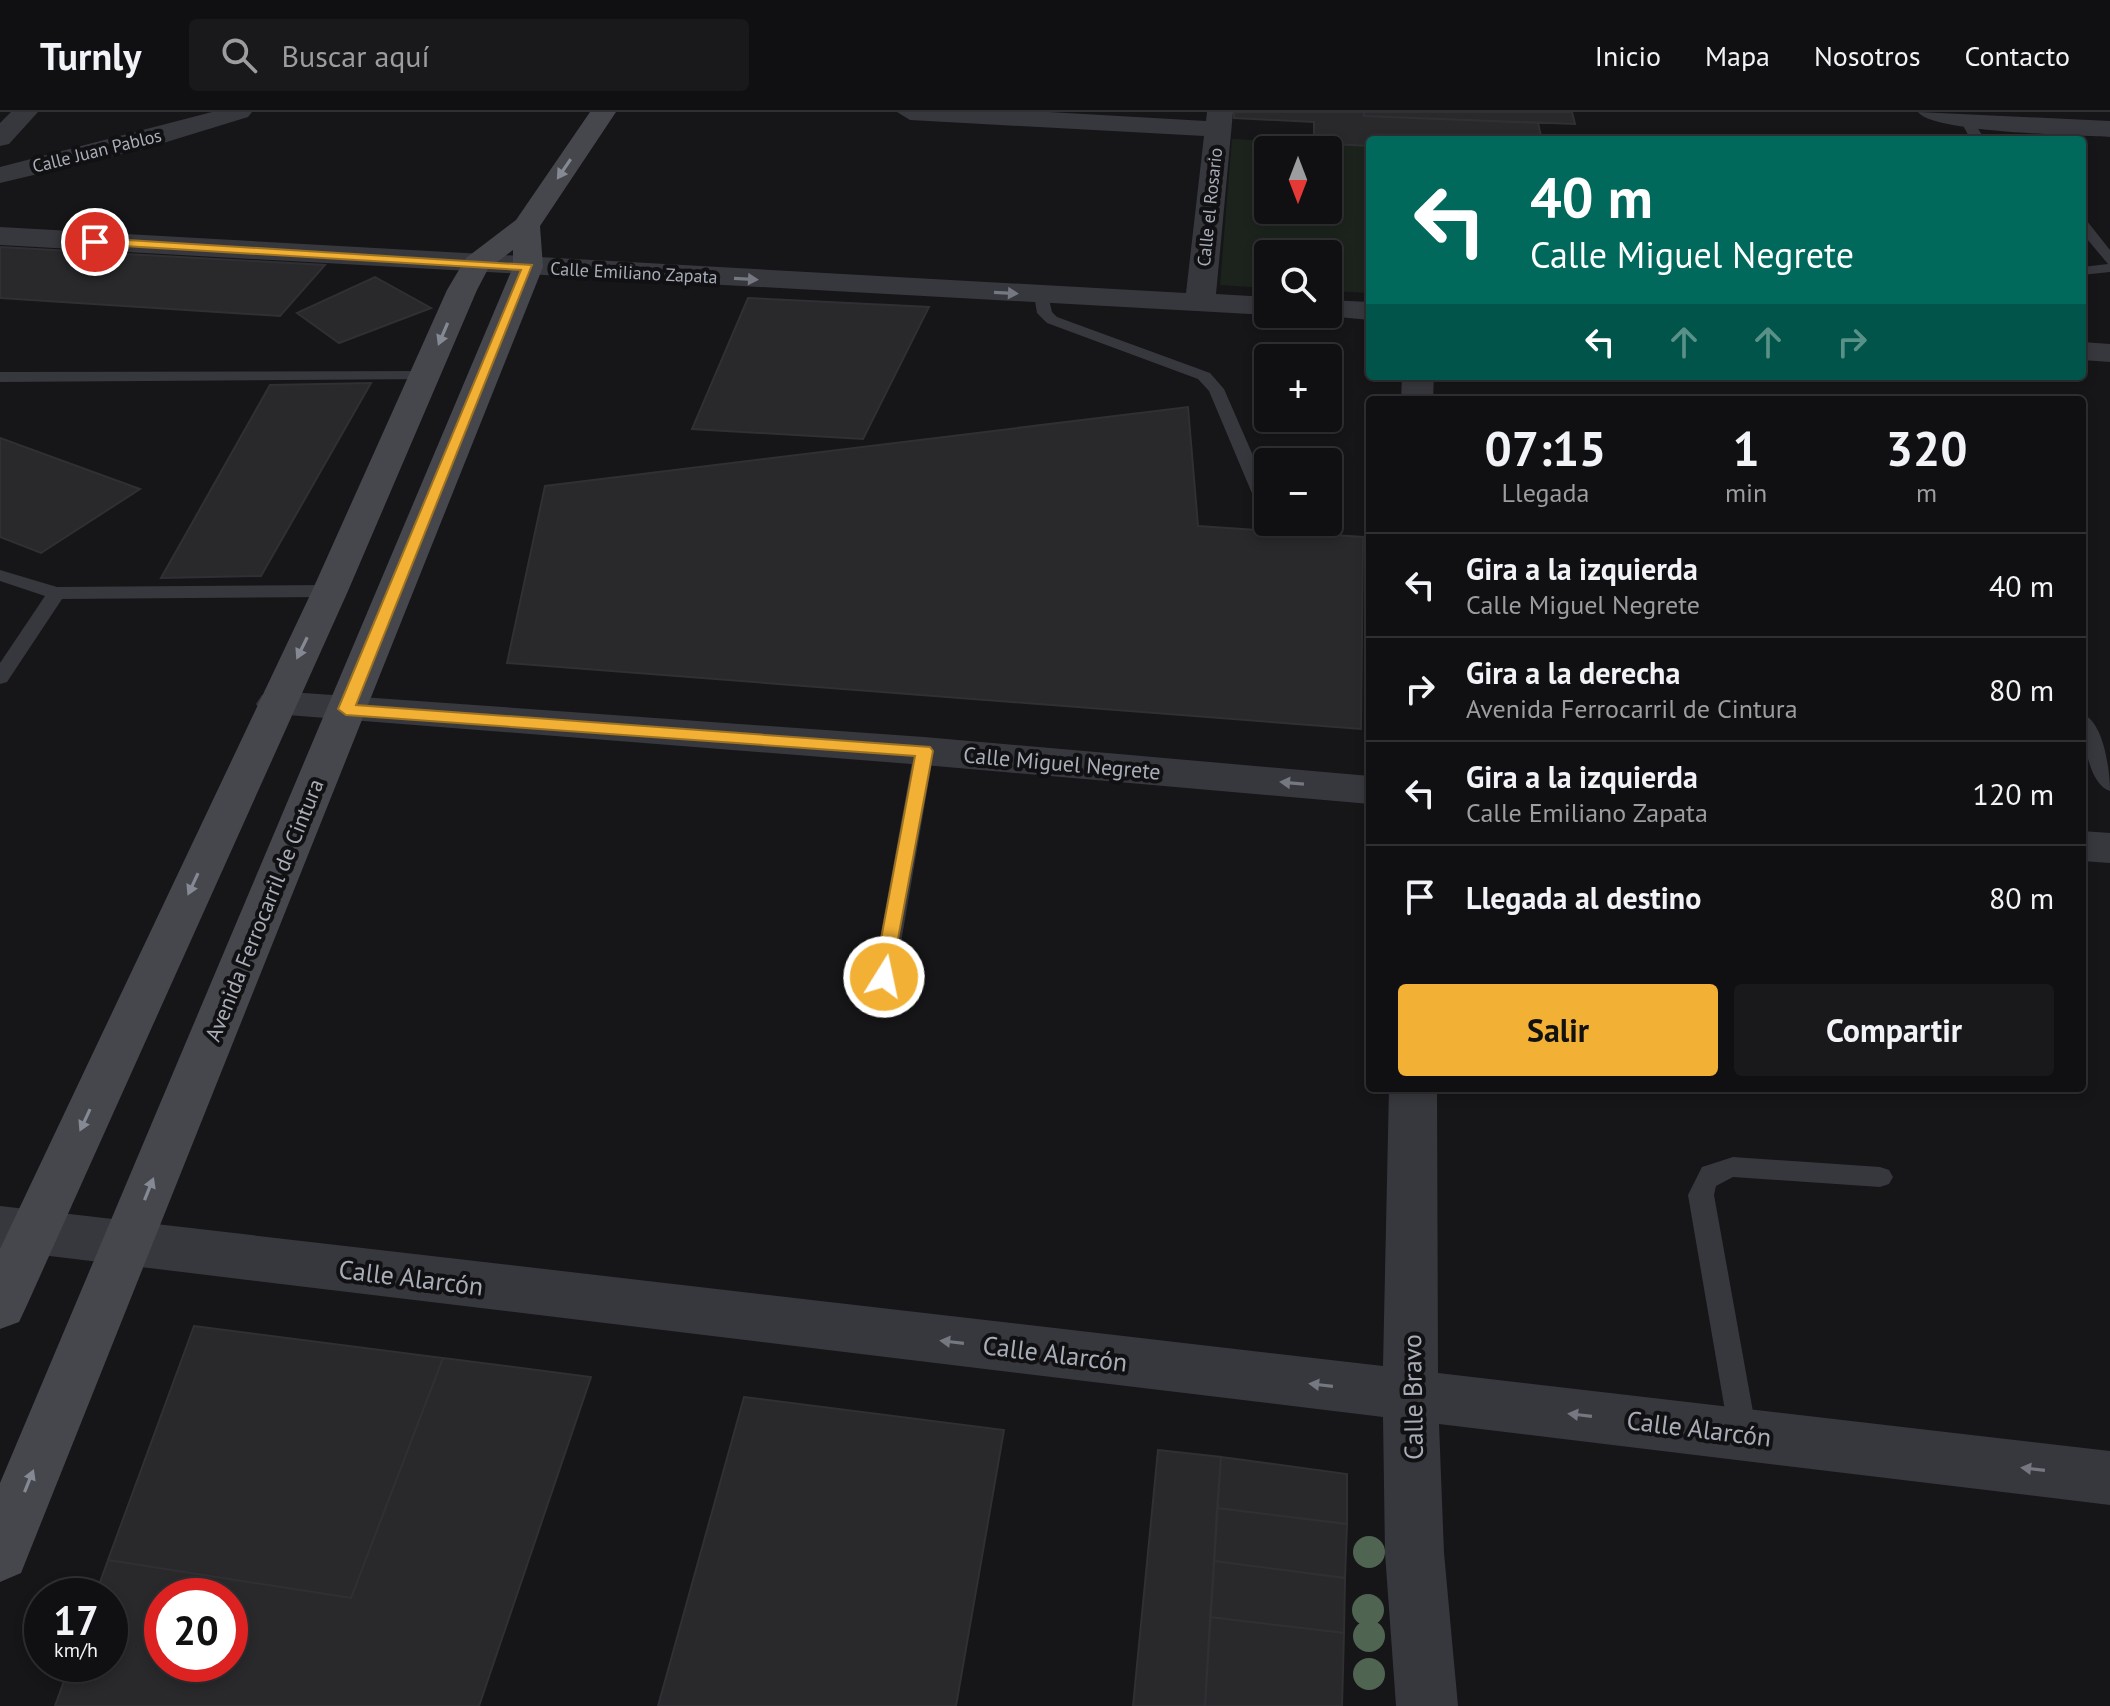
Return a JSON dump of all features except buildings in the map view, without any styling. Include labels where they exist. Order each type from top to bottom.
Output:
[{"type":"street","points":[[0,138],[25,112]]},
{"type":"street","name":"Calle Juan Pablos","points":[[0,175],[138,142],[239,112]]},
{"type":"street","points":[[0,1305],[16,1231],[330,591],[476,264],[527,247],[603,112]]},
{"type":"street","points":[[910,112],[1219,121]]},
{"type":"street","points":[[1935,115],[1972,130],[2110,129]]},
{"type":"street","name":"Calle el Rosario","points":[[1200,302],[1219,121]]},
{"type":"street","name":"Calle Emiliano Zapata","points":[[0,236],[476,264],[527,247],[1041,295],[1254,305]]},
{"type":"street","name":"Avenida Ferrocarril de Cintura","points":[[0,1553],[346,709],[527,247]]},
{"type":"street","points":[[1342,310],[1366,311]]},
{"type":"street","points":[[2086,351],[2110,353]]},
{"type":"street","name":"Calle Miguel Negrete","points":[[276,704],[924,751],[1366,790]]},
{"type":"street","points":[[2086,846],[2110,848]]},
{"type":"street","name":"Calle Bravo","points":[[1413,1092],[1412,1396],[1419,1639],[1427,1706]]},
{"type":"street","name":"Calle Alarcón","points":[[16,1231],[2110,1478]]},
{"type":"lane","points":[[2086,229],[2110,260]]},
{"type":"lane","points":[[2086,271],[2110,268]]},
{"type":"lane","points":[[1041,295],[1045,313],[1052,320],[1190,369],[1210,382],[1216,389],[1254,477]]},
{"type":"lane","points":[[0,377],[426,376]]},
{"type":"lane","points":[[0,575],[56,593],[330,591]]},
{"type":"lane","points":[[0,678],[56,593]]},
{"type":"lane","points":[[2086,730],[2110,784]]},
{"type":"lane","points":[[884,977],[924,751]]},
{"type":"lane","points":[[1743,1434],[1701,1195],[1704,1180],[1715,1170],[1733,1167],[1880,1177]]},
{"type":"shaded area","points":[[1232,139],[1254,140],[1254,224],[1342,224],[1342,145],[1366,146],[1366,293],[1342,292],[1342,240],[1254,240],[1254,287],[1220,285]]},
{"type":"route","points":[[95,242],[528,267],[346,709],[924,751],[884,977]]}]
